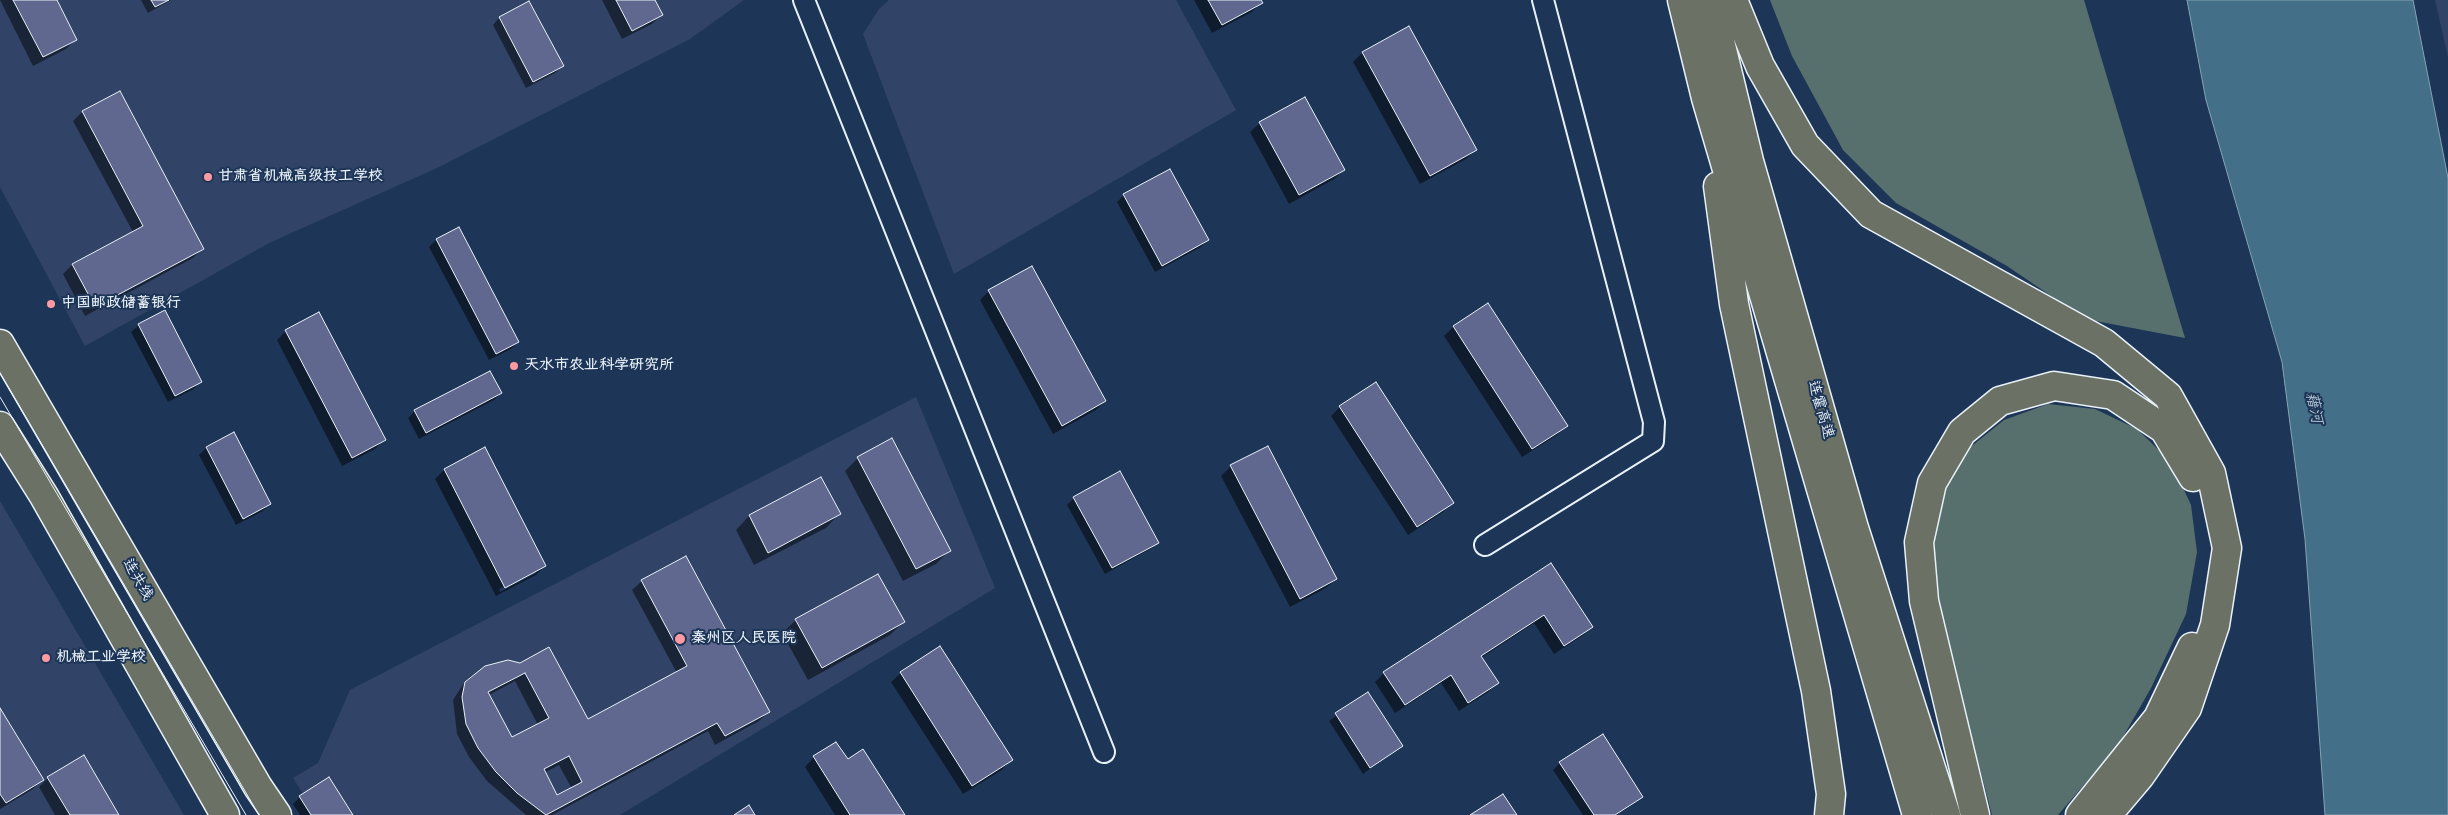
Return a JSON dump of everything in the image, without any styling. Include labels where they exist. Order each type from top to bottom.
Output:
[{"type":"highway","name":"连霍高速","points":[[1682,0],[1706,98],[1917,815]]},
{"type":"highway","name":"连霍高速","points":[[1710,0],[1749,161],[1851,518],[1946,815]]},
{"type":"highway","points":[[1733,0],[1760,66],[1805,145],[1870,214],[2104,342],[2168,396],[2211,473],[2227,548],[2215,626],[2187,708],[2140,776],[2107,815]]},
{"type":"highway","points":[[1706,98],[1734,304],[1816,691],[1831,794],[1829,815]]},
{"type":"highway","name":"连共线","points":[[0,344],[248,770],[277,815]]},
{"type":"highway","points":[[1975,815],[1924,601],[1919,542],[1932,483],[1962,432],[2000,401],[2054,386],[2113,395],[2164,429],[2202,492],[2211,558],[2194,642],[2158,718],[2080,815]]},
{"type":"highway","points":[[0,426],[44,496],[225,815]]},
{"type":"street","points":[[804,0],[1104,752]]},
{"type":"street","points":[[1485,545],[1653,441],[1654,422],[1543,0]]},
{"type":"shaded area","name":"甘肃省机械高级技工学校","points":[[0,0],[744,0],[690,39],[437,168],[271,242],[85,346],[0,187]]},
{"type":"shaded area","points":[[889,0],[1176,0],[1236,110],[954,274],[863,34],[879,9]]},
{"type":"shaded area","points":[[2435,0],[2448,0],[2448,57]]},
{"type":"shaded area","name":"秦州区人民医院","points":[[916,397],[995,588],[620,815],[317,815],[293,778],[318,763],[350,690]]},
{"type":"shaded area","name":"机械工业学校","points":[[0,501],[184,815],[0,815]]},
{"type":"green space","points":[[1770,0],[2084,0],[2185,338],[2085,319],[2007,266],[1896,203],[1843,150],[1792,56]]},
{"type":"green space","points":[[2048,404],[2095,409],[2137,429],[2171,462],[2191,505],[2197,552],[2186,614],[2151,688],[2119,744],[2058,815],[1992,815],[1935,597],[1930,532],[1942,487],[1968,449],[2004,420]]},
{"type":"water","name":"藉河","points":[[2187,0],[2413,0],[2448,178],[2448,815],[2325,815],[2305,539],[2282,362],[2206,100]]},
{"type":"building","points":[[13,0],[57,0],[77,40],[43,57]]},
{"type":"building","points":[[151,0],[169,0],[155,7]]},
{"type":"building","points":[[616,0],[655,0],[663,15],[632,31]]},
{"type":"building","points":[[1208,0],[1261,0],[1263,3],[1222,25]]},
{"type":"building","points":[[529,1],[564,66],[533,82],[499,17]]},
{"type":"building","points":[[1409,26],[1477,150],[1430,176],[1362,52]]},
{"type":"building","points":[[120,91],[204,249],[95,307],[72,264],[143,226],[82,111]]},
{"type":"building","points":[[1305,97],[1345,170],[1299,195],[1259,122]]},
{"type":"building","points":[[1170,169],[1209,240],[1162,266],[1123,194]]},
{"type":"building","points":[[459,227],[519,342],[496,354],[436,239]]},
{"type":"building","points":[[1032,266],[1106,401],[1062,426],[988,290]]},
{"type":"building","points":[[1488,303],[1568,426],[1532,449],[1453,326]]},
{"type":"building","points":[[165,310],[202,382],[175,396],[138,324]]},
{"type":"building","points":[[319,312],[386,440],[352,458],[285,330]]},
{"type":"building","points":[[490,371],[502,393],[426,433],[414,410]]},
{"type":"building","points":[[1376,382],[1454,503],[1417,527],[1339,406]]},
{"type":"building","points":[[234,432],[271,504],[243,519],[206,447]]},
{"type":"building","points":[[892,438],[951,551],[916,569],[857,457]]},
{"type":"building","points":[[1268,446],[1337,579],[1300,599],[1230,465]]},
{"type":"building","points":[[485,447],[546,566],[505,588],[444,469]]},
{"type":"building","points":[[1120,471],[1159,543],[1112,568],[1073,497]]},
{"type":"building","points":[[821,477],[841,514],[768,553],[749,515]]},
{"type":"building","points":[[686,556],[770,712],[725,736],[717,723],[546,815],[517,793],[496,772],[478,748],[466,724],[462,697],[465,682],[485,666],[508,660],[520,663],[549,647],[588,719],[687,666],[641,580]],"holes":[[[525,673],[549,718],[512,737],[488,692]],[[569,756],[582,782],[557,795],[544,769]]]},
{"type":"building","points":[[1551,563],[1593,627],[1564,646],[1544,615],[1481,656],[1499,683],[1468,703],[1451,675],[1405,705],[1383,672]]},
{"type":"building","points":[[878,574],[905,622],[822,668],[795,619]]},
{"type":"building","points":[[940,646],[1013,760],[972,786],[900,672]]},
{"type":"building","points":[[1368,692],[1403,746],[1370,768],[1335,713]]},
{"type":"building","points":[[0,708],[44,780],[6,803],[0,794]]},
{"type":"building","points":[[1603,734],[1643,797],[1615,815],[1594,815],[1559,762]]},
{"type":"building","points":[[836,742],[848,759],[863,749],[905,815],[850,815],[813,756]]},
{"type":"building","points":[[84,755],[119,815],[70,815],[47,777]]},
{"type":"building","points":[[329,777],[353,815],[311,815],[299,796]]},
{"type":"building","points":[[1503,794],[1517,815],[1470,815]]},
{"type":"building","points":[[749,805],[755,815],[734,815]]},
{"type":"tram line","points":[[0,373],[259,815]]},
{"type":"tram line","points":[[0,397],[246,815]]},
{"type":"place","name":"甘肃省机械高级技工学校","points":[[208,177]]},
{"type":"place","name":"中国邮政储蓄银行","points":[[51,304]]},
{"type":"place","name":"天水市农业科学研究所","points":[[514,366]]},
{"type":"place","name":"秦州区人民医院","points":[[680,639]]},
{"type":"place","name":"机械工业学校","points":[[46,658]]}]
